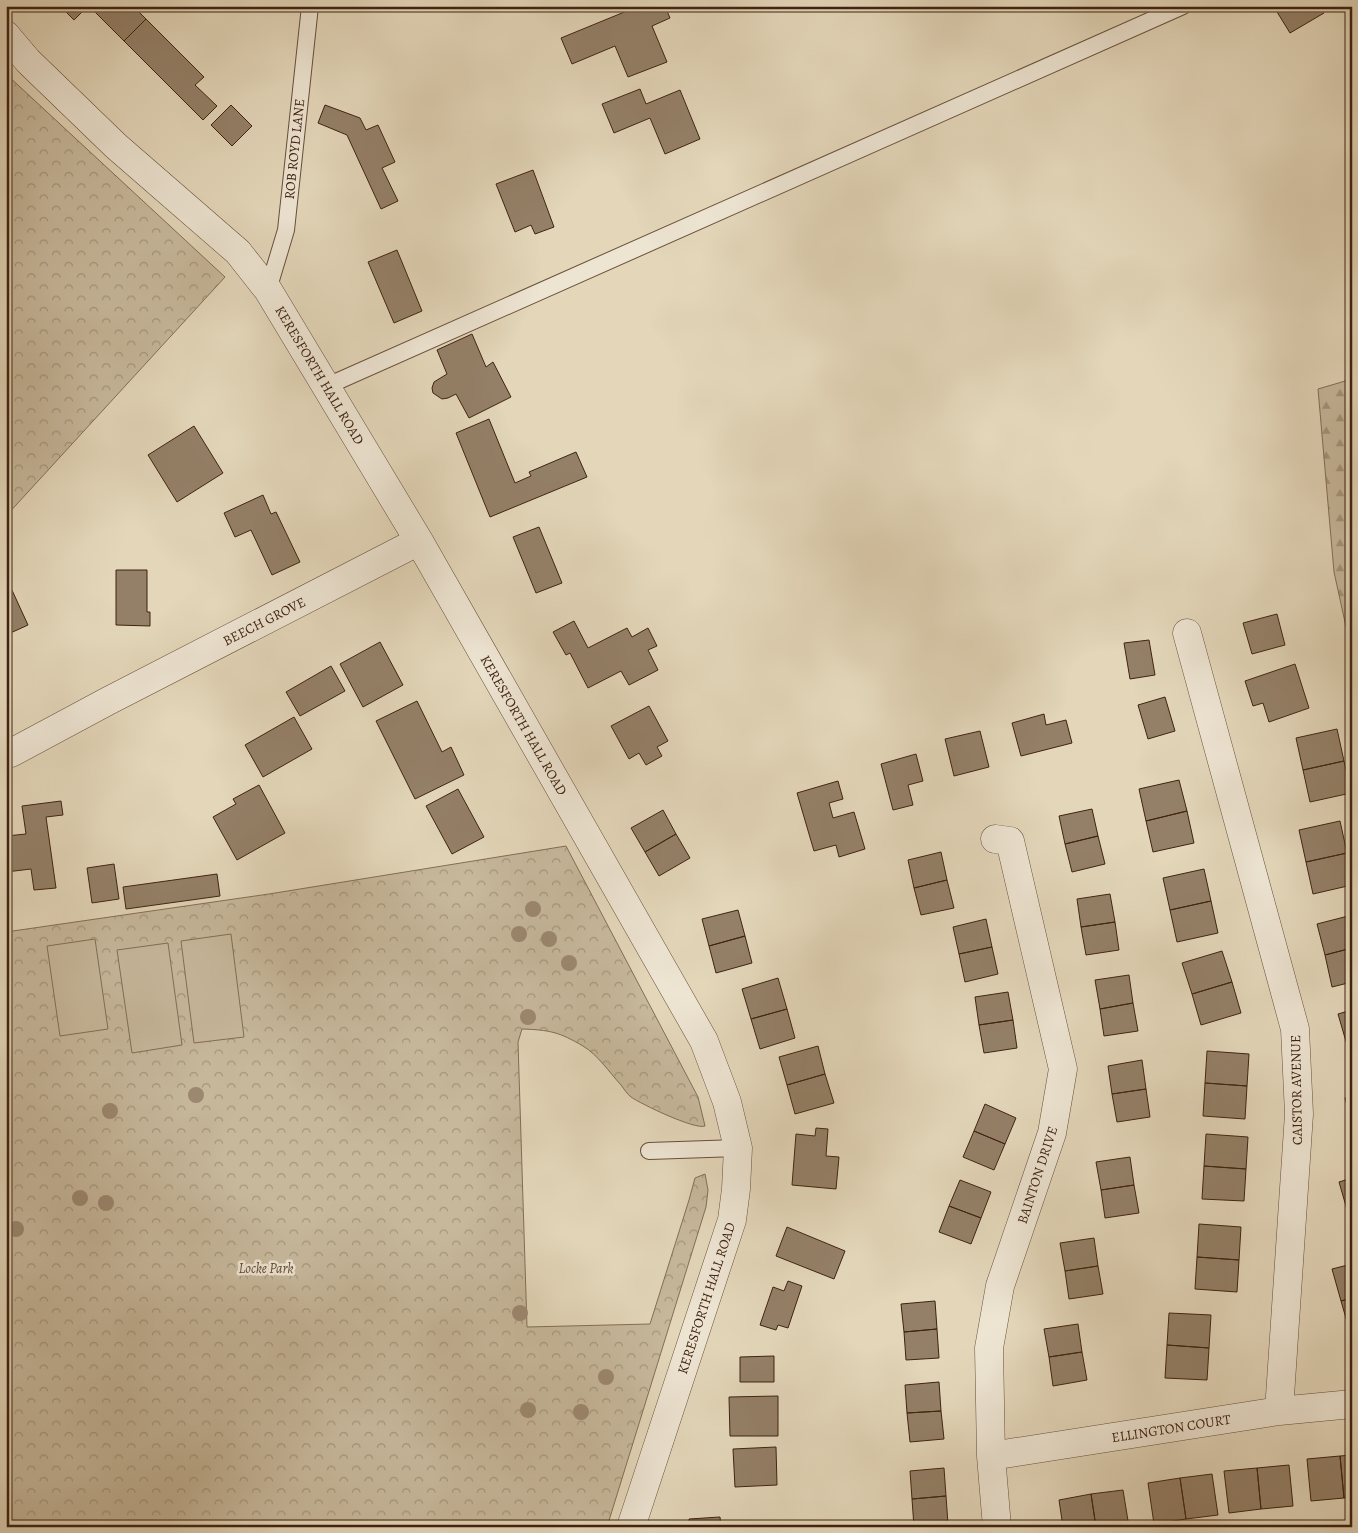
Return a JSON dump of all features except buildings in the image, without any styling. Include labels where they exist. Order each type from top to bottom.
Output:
[{"type":"street","name":"KERESFORTH HALL ROAD","points":[[6,35],[28,61],[116,146],[238,252],[268,290],[419,541],[704,1041],[727,1102],[738,1148],[732,1220],[631,1527]]},
{"type":"street","name":"BEECH GROVE","points":[[6,754],[419,541]]},
{"type":"street","name":"CAISTOR AVENUE","points":[[1187,633],[1237,776],[1295,1029],[1299,1114],[1280,1410]]},
{"type":"street","name":"BAINTON DRIVE","points":[[995,839],[1010,841],[1063,1069],[1052,1133],[1000,1286],[990,1348],[991,1456],[997,1527]]},
{"type":"street","name":"ELLINGTON COURT","points":[[991,1456],[1280,1410],[1352,1404]]},
{"type":"lane","name":"ROB ROYD LANE","points":[[268,290],[286,230],[310,6]]},
{"type":"lane","points":[[327,386],[1183,6]]},
{"type":"lane","points":[[649,1151],[738,1148]]},
{"type":"green space","points":[[6,74],[225,277],[6,516]]},
{"type":"green space","points":[[1352,379],[1352,654],[1334,572],[1318,389]]},
{"type":"green space","name":"Locke Park","points":[[566,846],[698,1097],[705,1126],[680,1120],[631,1097],[598,1059],[575,1041],[554,1033],[522,1029],[518,1042],[527,1327],[650,1324],[695,1178],[705,1174],[708,1190],[706,1207],[607,1527],[6,1527],[6,932],[269,894]]},
{"type":"green space","points":[[231,934],[244,1037],[194,1043],[181,941]]},
{"type":"green space","points":[[95,939],[108,1029],[60,1036],[47,946]]},
{"type":"green space","points":[[168,943],[182,1045],[132,1053],[117,950]]}]
